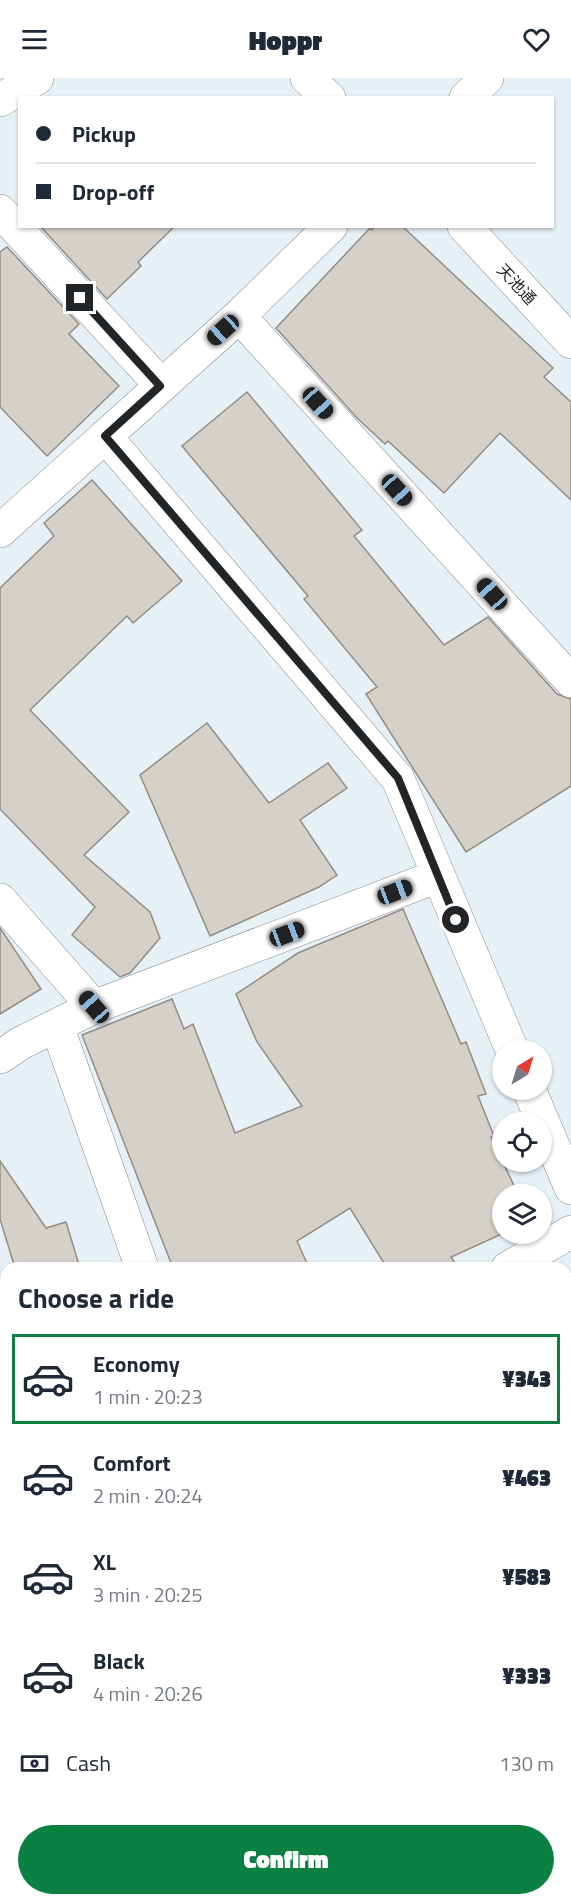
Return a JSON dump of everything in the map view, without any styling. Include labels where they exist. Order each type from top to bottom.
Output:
[{"type":"street","points":[[0,100],[37,78]]},
{"type":"street","points":[[307,78],[327,96]]},
{"type":"street","points":[[468,96],[487,78]]},
{"type":"street","points":[[0,211],[160,386]]},
{"type":"street","points":[[0,531],[239,316],[329,228]]},
{"type":"street","name":"天池通","points":[[466,228],[571,342]]},
{"type":"street","points":[[239,316],[571,681]]},
{"type":"street","points":[[105,436],[398,778],[508,1040]]},
{"type":"street","points":[[0,1057],[94,1007],[438,876]]},
{"type":"street","points":[[0,900],[94,1007]]},
{"type":"street","points":[[57,1026],[140,1262]]},
{"type":"street","points":[[534,1100],[571,1188]]},
{"type":"street","points":[[518,1262],[571,1232]]},
{"type":"building","points":[[42,228],[173,228],[138,262],[141,266],[107,299]]},
{"type":"building","points":[[370,228],[372,230],[374,228],[404,228],[553,368],[544,377],[571,402],[571,500],[500,433],[444,493],[388,441],[385,444],[357,418],[276,328]]},
{"type":"building","points":[[7,247],[79,324],[69,334],[119,386],[47,456],[0,407],[0,252]]},
{"type":"building","points":[[247,392],[362,530],[354,536],[444,645],[488,617],[557,694],[571,699],[571,786],[466,852],[366,694],[377,687],[304,599],[308,596],[182,446]]},
{"type":"building","points":[[92,480],[182,581],[133,623],[127,616],[30,710],[129,812],[84,855],[150,912],[160,938],[130,973],[120,977],[72,935],[95,907],[0,809],[0,588],[54,536],[44,523]]},
{"type":"building","points":[[207,723],[269,803],[328,763],[347,788],[300,820],[337,875],[319,887],[210,936],[140,775]]},
{"type":"building","points":[[403,909],[461,1044],[466,1042],[486,1094],[478,1096],[492,1131],[492,1172],[508,1172],[513,1184],[492,1184],[492,1238],[451,1257],[454,1262],[383,1262],[350,1208],[297,1241],[306,1262],[171,1262],[82,1035],[172,999],[184,1029],[193,1024],[235,1133],[302,1106],[257,1042],[236,994],[298,953]]},
{"type":"building","points":[[0,928],[41,989],[0,1014]]},
{"type":"building","points":[[0,1161],[46,1228],[66,1222],[78,1262],[13,1262],[0,1219]]},
{"type":"route","points":[[80,298],[160,386],[105,436],[398,778],[456,920]]}]
